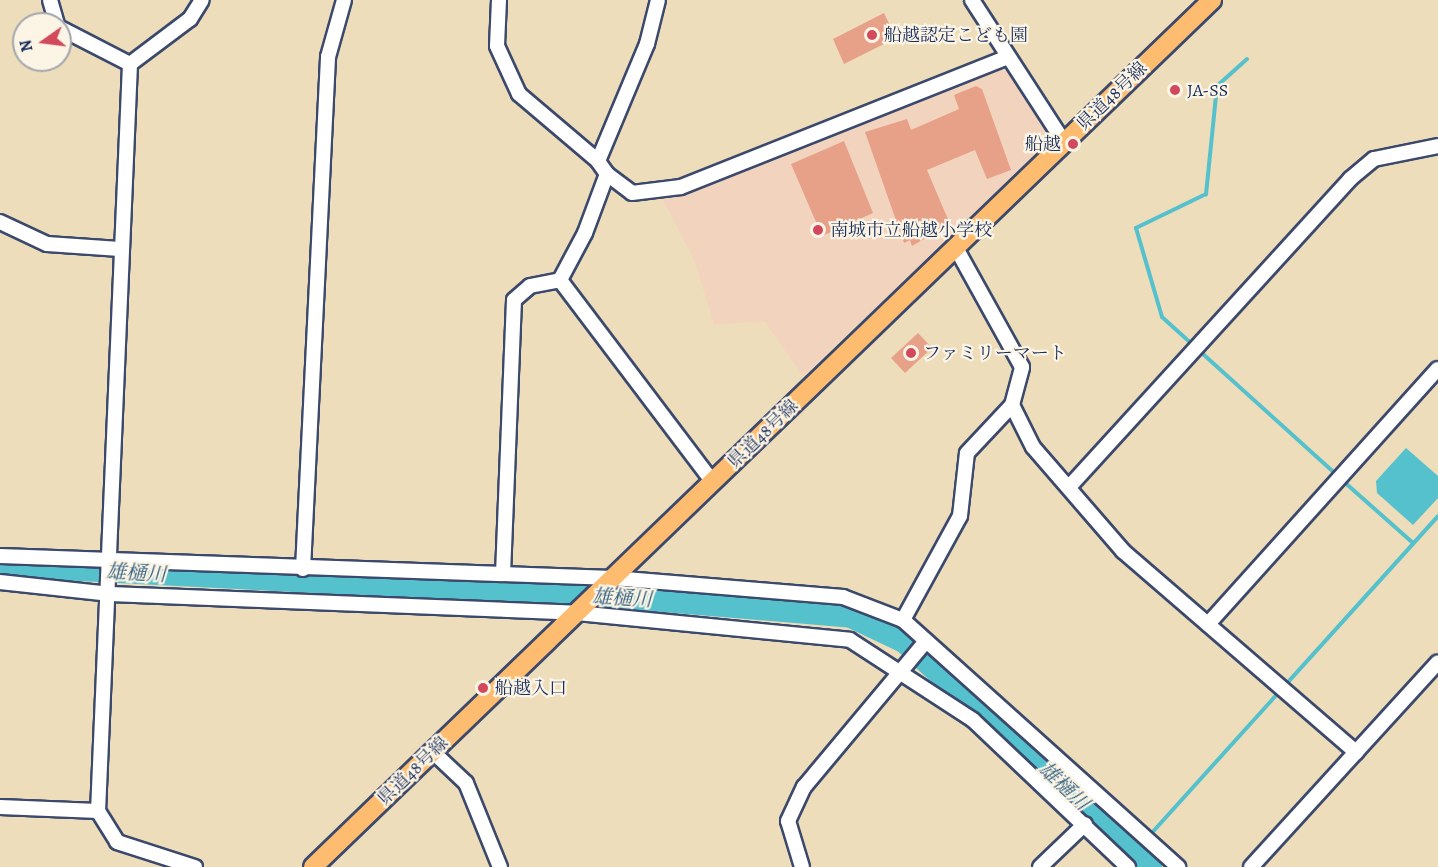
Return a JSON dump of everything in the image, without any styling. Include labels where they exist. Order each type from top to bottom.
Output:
[{"type":"main road","name":"県道48号線","points":[[313,867],[1212,0]]},
{"type":"street","points":[[130,64],[190,19],[202,0]]},
{"type":"street","points":[[303,569],[328,57],[344,0]]},
{"type":"street","points":[[499,0],[497,46],[519,94],[598,160],[607,174],[632,193],[681,187],[1007,57]]},
{"type":"street","points":[[598,160],[647,44],[658,0]]},
{"type":"street","points":[[972,0],[1064,142]]},
{"type":"street","points":[[72,34],[130,64]]},
{"type":"street","points":[[130,64],[120,249],[110,594],[98,811],[117,842],[195,867]]},
{"type":"street","points":[[1069,487],[1350,179],[1374,159],[1438,146]]},
{"type":"street","points":[[560,280],[585,233],[607,174]]},
{"type":"street","points":[[0,222],[47,244],[120,249]]},
{"type":"street","points":[[903,620],[960,516],[967,453],[1012,405],[1022,367],[1019,356],[956,248]]},
{"type":"street","points":[[503,574],[514,300],[530,286],[560,280]]},
{"type":"street","points":[[560,280],[712,482]]},
{"type":"street","points":[[1208,624],[1438,369]]},
{"type":"street","points":[[1012,405],[1033,447],[1123,552],[1356,753]]},
{"type":"street","points":[[0,556],[111,563],[503,574],[843,597],[903,620],[1178,867]]},
{"type":"street","points":[[0,582],[110,594],[580,610],[826,634],[850,640],[900,670],[973,720],[1128,867]]},
{"type":"street","points":[[802,867],[788,821],[804,787],[926,641]]},
{"type":"street","points":[[1251,867],[1438,662]]},
{"type":"street","points":[[432,753],[466,783],[500,867]]},
{"type":"street","points":[[0,807],[98,811]]},
{"type":"street","points":[[1040,867],[1085,825]]},
{"type":"shaded area","name":"南城市立船越小学校","points":[[995,68],[1008,72],[1051,141],[803,376],[764,321],[714,325],[695,262],[662,198]]},
{"type":"water","points":[[1406,448],[1438,476],[1438,498],[1413,525],[1377,493],[1376,481]]},
{"type":"building","points":[[884,13],[896,38],[844,64],[833,39]]},
{"type":"building","points":[[976,86],[982,89],[1011,170],[987,179],[975,150],[927,170],[950,224],[912,246],[910,240],[904,243],[865,132],[907,119],[911,130],[959,109],[954,95]]},
{"type":"building","points":[[844,141],[873,213],[822,236],[791,164]]},
{"type":"building","name":"ファミリーマート","points":[[918,333],[932,348],[905,373],[891,358]]},
{"type":"waterway","points":[[1247,59],[1217,86],[1206,194],[1136,228],[1162,317],[1337,475]]},
{"type":"waterway","points":[[1342,480],[1413,543]]},
{"type":"waterway","points":[[1149,836],[1438,516]]},
{"type":"waterway","name":"雄樋川","points":[[0,566],[627,598],[851,617],[904,642],[1151,867]]},
{"type":"waterway","points":[[1135,852],[1144,842]]},
{"type":"place","name":"船越認定こども園","points":[[872,35]]},
{"type":"place","name":"JA-SS","points":[[1175,90]]},
{"type":"place","name":"船越","points":[[1073,144]]},
{"type":"place","name":"南城市立船越小学校","points":[[818,230]]},
{"type":"place","name":"ファミリーマート","points":[[911,353]]},
{"type":"place","name":"船越入口","points":[[483,688]]}]
